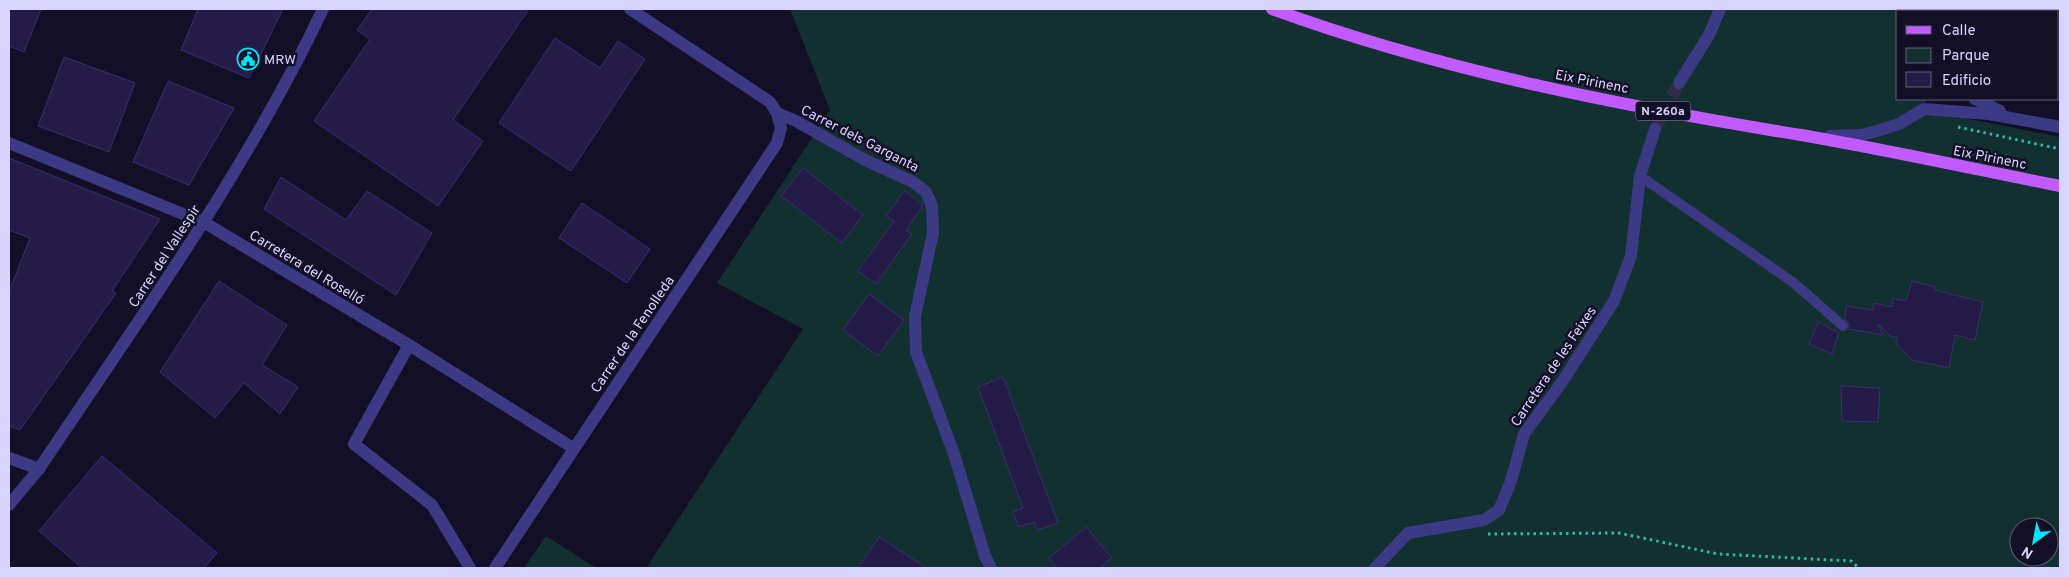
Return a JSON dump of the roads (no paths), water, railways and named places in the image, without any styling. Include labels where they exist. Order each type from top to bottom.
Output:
[{"type":"main road","name":"Eix Pirinenc","points":[[1272,9],[1402,51],[1510,80],[1742,127],[1802,135],[2060,186]]},
{"type":"street","name":"Carrer del Vallespir","points":[[9,505],[39,469],[204,223],[295,67],[323,9]]},
{"type":"street","name":"Carrer dels Garganta","points":[[630,9],[770,102],[777,113],[796,121],[865,160],[913,182],[926,192],[932,206],[933,233],[914,316],[916,352],[954,454],[985,556],[991,568]]},
{"type":"street","points":[[1679,82],[1709,35],[1720,9]]},
{"type":"street","points":[[1977,100],[1997,110],[2033,122]]},
{"type":"street","points":[[1802,135],[1861,135],[1898,124],[1928,104],[2060,127]]},
{"type":"street","name":"Carrer de la Fenolleda","points":[[495,568],[777,143],[781,128],[777,113]]},
{"type":"street","name":"Carretera de les Feixes","points":[[1375,568],[1393,546],[1408,533],[1484,520],[1499,510],[1524,434],[1562,382],[1614,302],[1631,256],[1640,176],[1655,129]]},
{"type":"street","name":"Carretera del Roselló","points":[[9,143],[204,223],[409,345],[573,448]]},
{"type":"street","points":[[409,345],[354,444],[432,505],[470,568]]},
{"type":"street","points":[[9,458],[39,469]]},
{"type":"lane","points":[[1640,176],[1794,283],[1843,326]]},
{"type":"tunnel","points":[[1655,129],[1679,83]]},
{"type":"place","name":"MRW","points":[[248,59]]}]
